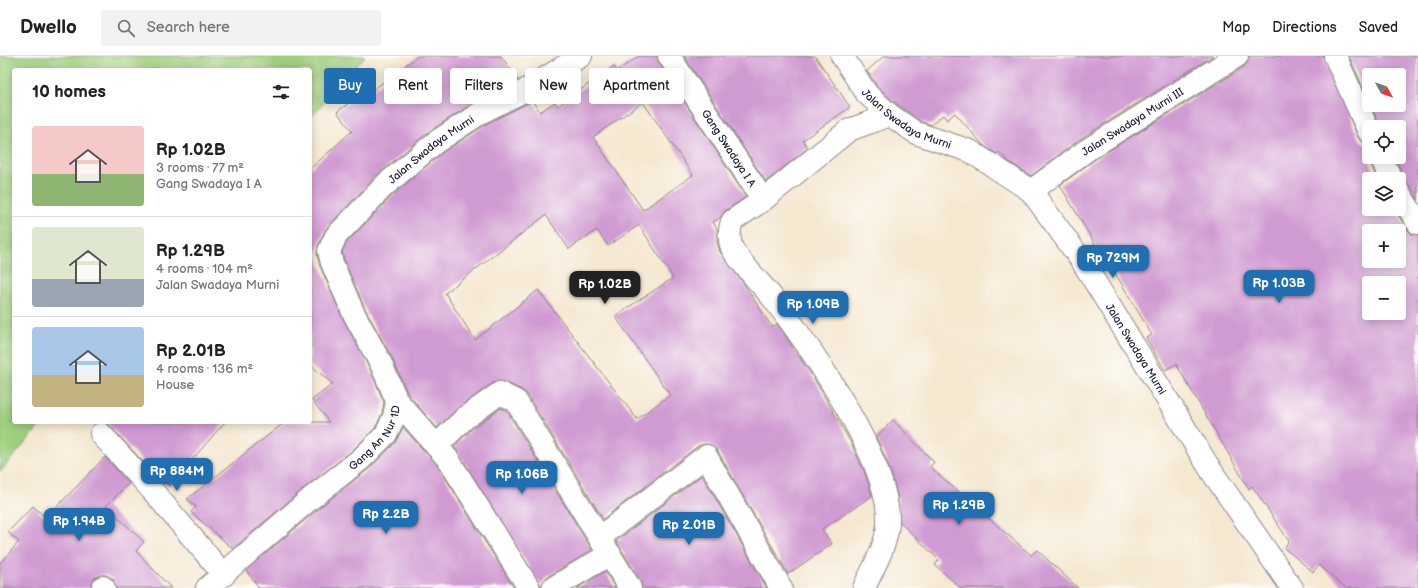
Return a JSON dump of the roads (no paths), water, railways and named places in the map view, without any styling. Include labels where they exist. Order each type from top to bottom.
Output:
[{"type":"street","name":"Jalan Swadaya Murni","points":[[336,236],[385,185],[436,142],[482,112],[524,91],[581,56]]},
{"type":"street","name":"Gang Swadaya I A","points":[[670,56],[763,200]]},
{"type":"street","name":"Jalan Swadaya Murni","points":[[842,56],[867,94],[890,115],[916,133],[970,151],[1031,191],[1082,261],[1212,472],[1292,588]]},
{"type":"street","name":"Jalan Swadaya Murni III","points":[[1031,191],[1087,150],[1237,56]]},
{"type":"street","points":[[1335,56],[1364,120]]},
{"type":"street","points":[[864,588],[887,534],[888,515],[883,490],[875,466],[856,426],[827,375],[772,298],[732,248],[729,234],[732,221],[763,200],[849,130],[890,115]]},
{"type":"street","points":[[1406,204],[1418,223]]},
{"type":"street","name":"Gang An Nur 1D","points":[[207,588],[224,575],[310,499],[361,459],[386,434],[394,417],[397,401],[381,364],[353,312],[332,263],[329,251],[336,236]]},
{"type":"street","points":[[436,446],[464,418],[500,393],[516,401],[630,588]]},
{"type":"street","points":[[397,401],[448,459],[529,588]]},
{"type":"street","points":[[101,434],[152,490],[224,575]]},
{"type":"street","points":[[553,588],[605,545],[706,456],[781,588]]}]
